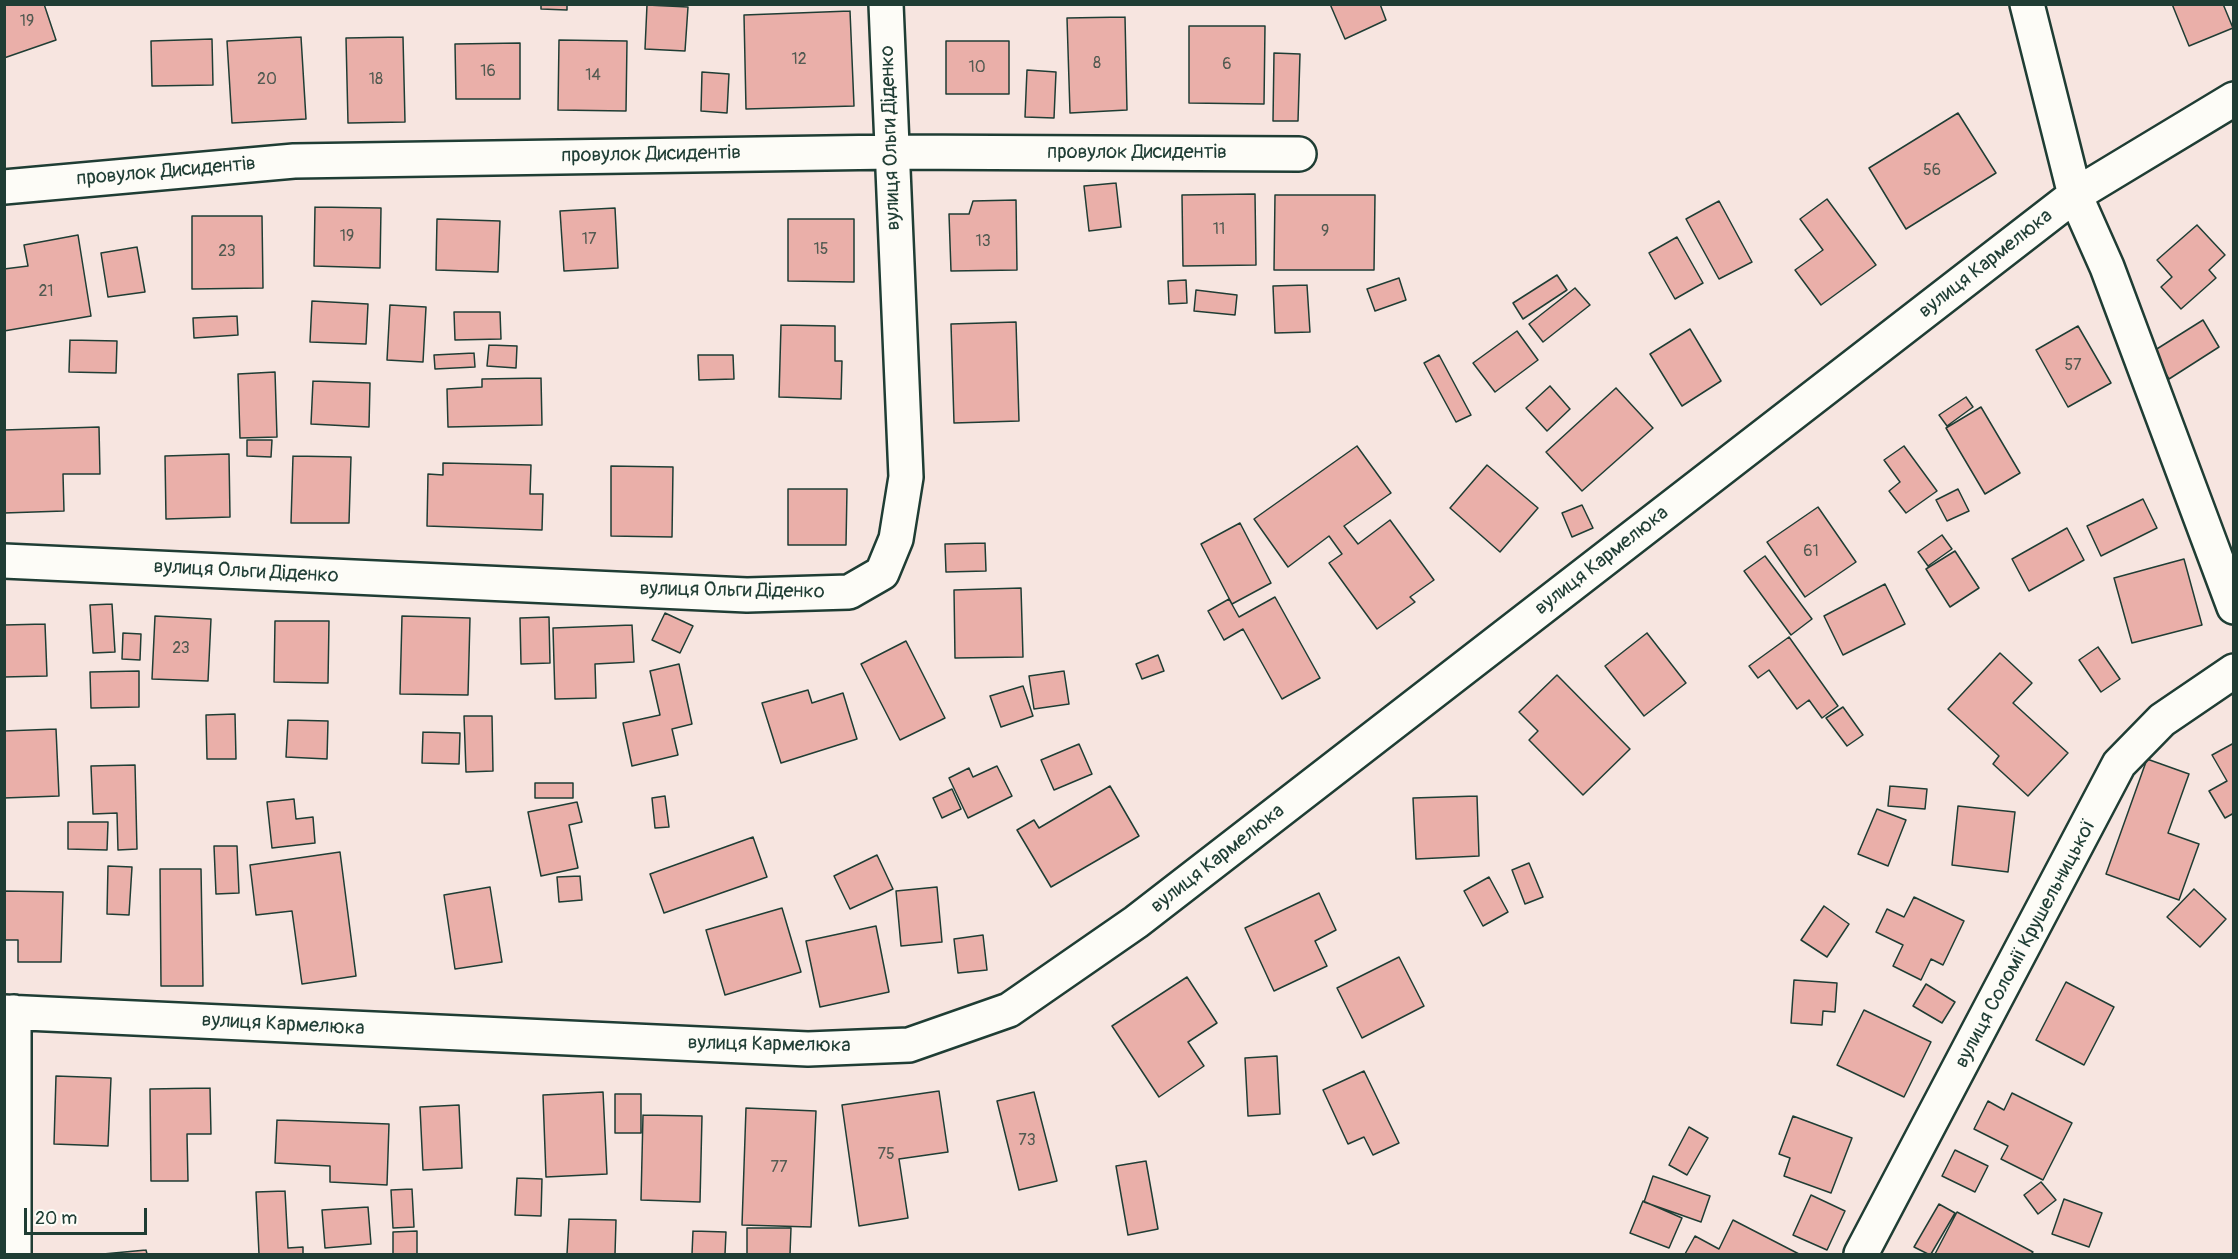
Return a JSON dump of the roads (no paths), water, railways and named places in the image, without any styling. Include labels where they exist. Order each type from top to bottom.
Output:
[{"type":"street","name":"вулиця Ольги Діденко","points":[[4,561],[747,595],[849,592],[882,573],[896,538],[906,477],[886,4]]},
{"type":"street","points":[[2027,4],[2075,195],[2107,267],[2234,607]]},
{"type":"street","name":"вулиця Кармелюка","points":[[9,1012],[808,1049],[909,1045],[1009,1010],[1136,922],[2075,195],[2234,99]]},
{"type":"street","name":"провулок Дисидентів","points":[[4,187],[294,161],[892,152],[1299,154]]},
{"type":"street","name":"вулиця Соломії Крушельницької","points":[[1861,1254],[2119,764],[2162,720],[2234,671]]},
{"type":"street","points":[[9,1012],[14,1254]]}]
